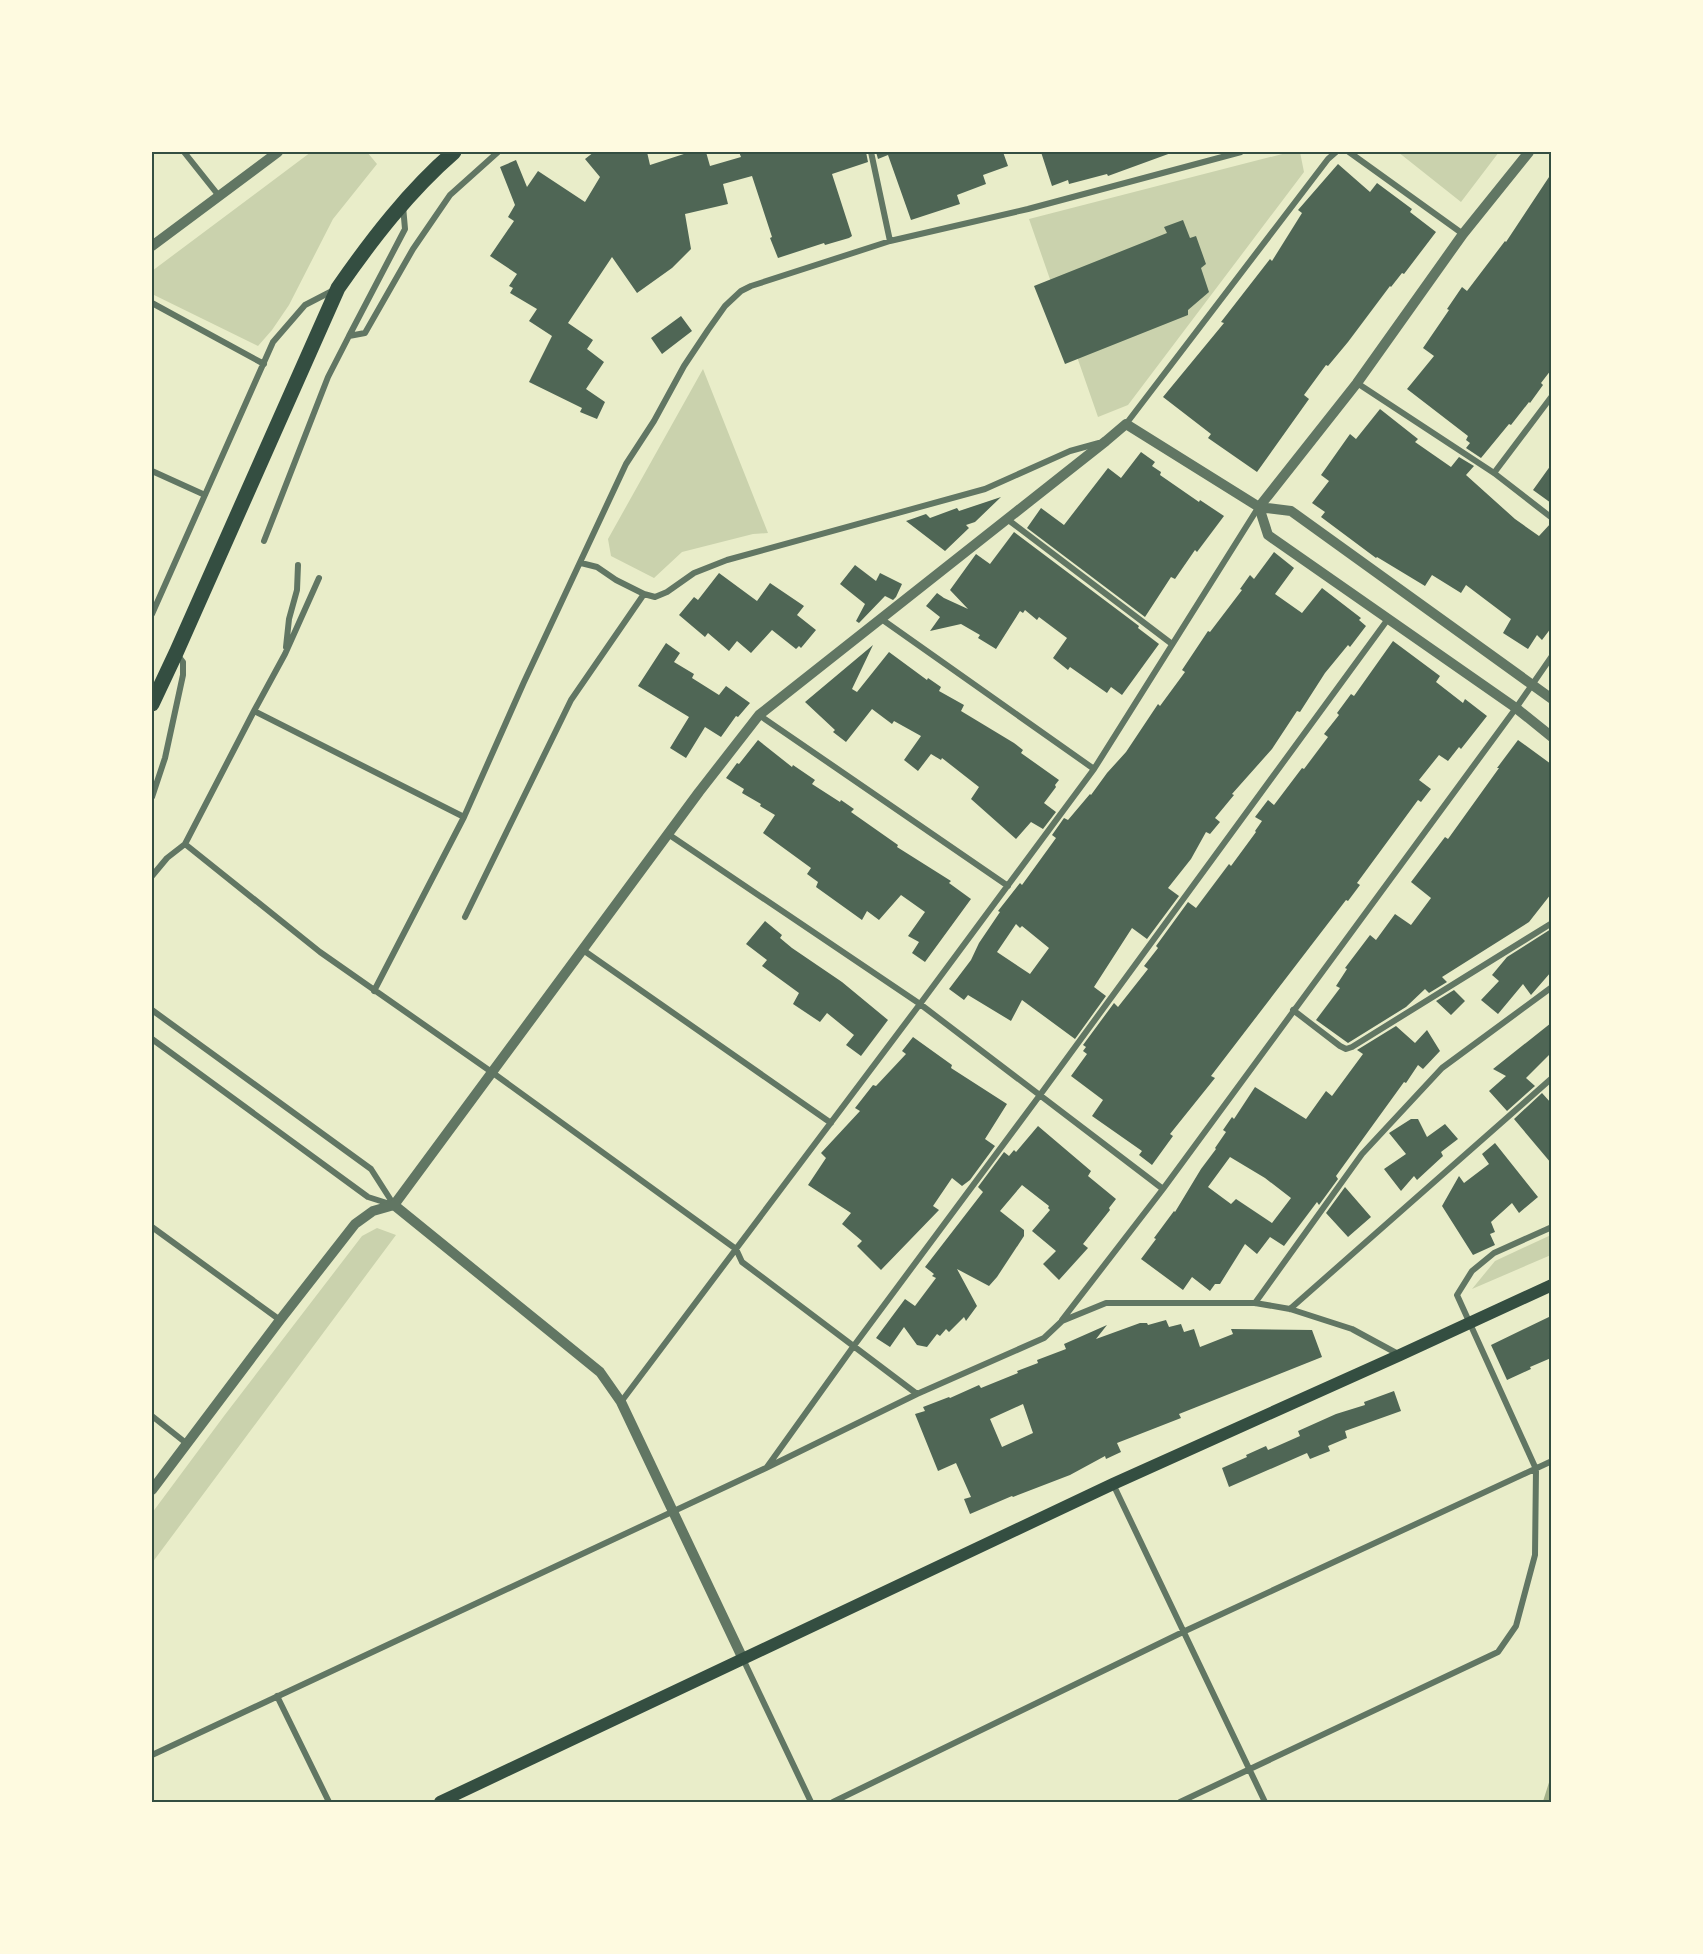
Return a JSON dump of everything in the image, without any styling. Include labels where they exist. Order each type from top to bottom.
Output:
[{"type":"main road","points":[[152,704],[338,288],[366,248],[403,203],[454,152]]},
{"type":"main road","points":[[440,1803],[1113,1484],[1551,1285]]},
{"type":"street","points":[[184,152],[219,196]]},
{"type":"street","points":[[152,246],[278,152]]},
{"type":"street","points":[[349,336],[365,333],[413,249],[450,195],[498,152]]},
{"type":"street","points":[[871,152],[890,241]]},
{"type":"street","points":[[374,992],[464,817],[528,672],[626,464],[654,421],[684,366],[726,306],[741,291],[890,241],[1028,209],[1241,152]]},
{"type":"street","points":[[152,1490],[355,1224],[373,1211],[394,1205],[739,738],[759,715],[1126,424],[1328,159],[1336,152]]},
{"type":"street","points":[[1349,152],[1463,234]]},
{"type":"street","points":[[621,1402],[831,1124],[1094,769],[1259,507],[1357,383],[1463,234],[1529,152]]},
{"type":"street","points":[[264,541],[328,377],[405,229],[403,203]]},
{"type":"street","points":[[152,614],[273,342],[305,305],[338,288]]},
{"type":"street","points":[[152,303],[264,364]]},
{"type":"street","points":[[1357,383],[1494,473],[1551,518]]},
{"type":"street","points":[[1494,473],[1551,396]]},
{"type":"street","points":[[1126,424],[1259,507],[1290,511],[1551,699]]},
{"type":"street","points":[[581,563],[597,567],[616,580],[655,597],[667,592],[694,573],[727,560],[985,489],[1070,451],[1106,441]]},
{"type":"street","points":[[152,471],[205,495]]},
{"type":"street","points":[[1259,507],[1268,535],[1516,708],[1551,737]]},
{"type":"street","points":[[1007,519],[1173,644]]},
{"type":"street","points":[[285,654],[289,619],[297,590],[298,565]]},
{"type":"street","points":[[152,876],[167,858],[186,844],[285,654],[319,578]]},
{"type":"street","points":[[465,917],[571,700],[644,594]]},
{"type":"street","points":[[880,618],[1094,769]]},
{"type":"street","points":[[766,1468],[1389,618]]},
{"type":"street","points":[[152,797],[165,758],[183,675],[183,662],[176,653]]},
{"type":"street","points":[[152,1755],[766,1468],[917,1394],[1044,1338],[1062,1321],[1163,1189],[1516,708],[1551,656]]},
{"type":"street","points":[[254,711],[464,817]]},
{"type":"street","points":[[759,715],[1008,886]]},
{"type":"street","points":[[668,834],[920,1004],[1163,1189]]},
{"type":"street","points":[[186,844],[320,952],[374,992],[493,1073],[736,1249],[742,1262],[917,1394]]},
{"type":"street","points":[[1293,1010],[1340,1046],[1352,1047],[1551,923]]},
{"type":"street","points":[[583,950],[831,1124]]},
{"type":"street","points":[[1255,1303],[1362,1154],[1442,1068],[1551,987]]},
{"type":"street","points":[[152,1011],[370,1169],[394,1205],[600,1372],[621,1402],[811,1803]]},
{"type":"street","points":[[152,1039],[368,1197],[394,1205]]},
{"type":"street","points":[[1290,1309],[1551,1077]]},
{"type":"street","points":[[152,1227],[280,1320]]},
{"type":"street","points":[[1180,1803],[1498,1652],[1516,1626],[1535,1555],[1536,1469],[1457,1295],[1472,1271],[1494,1253],[1551,1227]]},
{"type":"street","points":[[1062,1321],[1106,1303],[1255,1303],[1290,1309],[1352,1329],[1400,1355]]},
{"type":"street","points":[[152,1416],[186,1443]]},
{"type":"street","points":[[833,1803],[1185,1631],[1551,1461]]},
{"type":"street","points":[[1113,1484],[1185,1631],[1264,1803]]},
{"type":"street","points":[[277,1696],[329,1803]]},
{"type":"green space","points":[[311,152],[367,152],[377,164],[333,219],[289,305],[258,346],[152,294],[152,271]]},
{"type":"green space","points":[[1290,152],[1300,152],[1304,172],[1128,405],[1098,417],[1029,219]]},
{"type":"green space","points":[[1398,152],[1499,152],[1461,202]]},
{"type":"green space","points":[[703,369],[768,533],[753,534],[682,552],[654,578],[611,556],[608,539]]},
{"type":"green space","points":[[377,1228],[396,1235],[152,1563],[152,1513],[362,1236]]},
{"type":"green space","points":[[1551,1235],[1551,1255],[1472,1289],[1495,1261]]},
{"type":"building","points":[[594,152],[647,152],[650,165],[690,152],[706,152],[710,166],[741,157],[739,152],[866,152],[868,162],[832,174],[852,236],[849,238],[825,245],[824,243],[778,258],[752,176],[723,184],[728,204],[685,214],[691,249],[672,268],[637,293],[612,257],[568,323],[593,340],[587,349],[604,362],[586,389],[605,402],[597,419],[580,412],[582,408],[529,382],[552,336],[529,321],[537,309],[510,293],[513,288],[509,286],[517,274],[490,256],[514,221],[508,217],[515,205],[500,167],[516,160],[527,187],[538,171],[585,202],[600,177],[585,159]]},
{"type":"building","points":[[876,152],[1003,152],[1008,166],[983,175],[986,184],[957,195],[960,204],[911,220],[888,155],[878,159]]},
{"type":"building","points":[[1041,152],[1171,153],[1108,176],[1107,174],[1069,184],[1068,180],[1052,186]]},
{"type":"building","points":[[1338,164],[1370,192],[1377,183],[1412,209],[1410,212],[1436,232],[1404,274],[1402,273],[1390,286],[1348,342],[1328,366],[1326,365],[1304,395],[1309,399],[1257,472],[1208,438],[1211,434],[1163,397],[1224,323],[1221,322],[1270,259],[1272,261],[1302,213],[1298,210]]},
{"type":"building","points":[[1551,174],[1551,370],[1530,403],[1481,458],[1466,448],[1470,443],[1466,440],[1468,436],[1407,389],[1434,356],[1423,348],[1449,310],[1447,309],[1462,287],[1467,291],[1506,242]]},
{"type":"building","points":[[1183,220],[1190,238],[1196,236],[1206,264],[1201,268],[1209,292],[1188,310],[1188,315],[1065,364],[1034,286],[1167,233],[1164,227]]},
{"type":"building","points":[[681,316],[692,331],[662,354],[651,338]]},
{"type":"building","points":[[1380,409],[1418,439],[1415,442],[1451,467],[1459,457],[1474,466],[1466,475],[1515,519],[1539,536],[1551,523],[1551,628],[1542,640],[1537,635],[1528,649],[1503,633],[1511,619],[1466,585],[1461,593],[1432,575],[1425,586],[1376,558],[1321,517],[1325,512],[1312,503],[1329,481],[1321,475],[1350,434],[1356,439]]},
{"type":"building","points":[[1141,452],[1155,462],[1152,466],[1161,472],[1160,475],[1224,516],[1197,552],[1195,550],[1175,579],[1171,577],[1145,617],[1027,528],[1041,508],[1064,525],[1108,468],[1121,478]]},
{"type":"building","points":[[1551,465],[1551,503],[1533,490]]},
{"type":"building","points":[[1001,497],[975,522],[966,525],[969,528],[945,551],[906,521],[926,514],[930,518],[957,508],[959,511]]},
{"type":"building","points":[[1014,532],[1139,626],[1138,628],[1159,644],[1122,695],[1111,687],[1107,693],[1070,667],[1068,670],[1053,658],[1067,638],[1039,617],[1037,620],[1025,610],[1023,613],[1020,611],[996,649],[978,638],[980,635],[961,624],[930,631],[940,617],[926,606],[937,593],[968,609],[950,590],[976,554],[990,564]]},
{"type":"building","points":[[1274,552],[1294,568],[1275,594],[1302,613],[1322,588],[1361,618],[1359,620],[1366,626],[1325,673],[1300,712],[1297,711],[1272,749],[1232,794],[1234,795],[1215,818],[1220,822],[1210,834],[1206,832],[1191,859],[1168,888],[1179,896],[1147,939],[1132,928],[1094,987],[1106,996],[1075,1039],[1022,1000],[1011,1021],[968,995],[964,1000],[949,989],[971,960],[979,943],[1000,912],[998,911],[1020,883],[1022,885],[1056,838],[1052,835],[1064,818],[1068,820],[1126,752],[1158,704],[1160,706],[1185,672],[1182,670],[1208,631],[1210,632],[1242,590],[1240,589],[1250,575],[1254,579]],"holes":[[[1016,924],[1020,928],[1022,926],[1049,948],[1030,974],[997,952]]]},
{"type":"building","points":[[855,565],[876,581],[880,573],[902,584],[893,600],[885,596],[859,623],[856,621],[865,604],[840,584]]},
{"type":"building","points":[[719,573],[757,601],[770,583],[804,606],[797,615],[816,630],[801,648],[799,646],[796,649],[772,630],[751,653],[737,641],[729,651],[708,633],[705,637],[679,615],[694,597],[698,600]]},
{"type":"building","points":[[1393,641],[1440,676],[1436,682],[1463,703],[1465,699],[1487,716],[1461,749],[1459,747],[1448,761],[1439,755],[1419,780],[1431,789],[1421,802],[1418,800],[1357,883],[1360,885],[1348,901],[1346,900],[1211,1076],[1215,1078],[1170,1134],[1173,1136],[1152,1165],[1139,1155],[1142,1151],[1092,1116],[1103,1100],[1071,1076],[1087,1054],[1083,1051],[1086,1047],[1083,1045],[1114,1003],[1118,1007],[1148,969],[1144,966],[1188,902],[1196,908],[1229,864],[1231,866],[1262,821],[1255,817],[1268,800],[1274,805],[1302,768],[1304,769],[1328,737],[1324,734],[1339,715],[1337,713],[1351,694],[1354,696]]},
{"type":"building","points":[[666,643],[680,653],[674,662],[694,674],[692,678],[719,695],[726,686],[750,703],[738,717],[736,716],[721,737],[705,727],[686,758],[670,748],[689,717],[638,686]]},
{"type":"building","points":[[873,645],[852,689],[857,692],[889,652],[927,680],[928,678],[941,687],[939,691],[964,705],[961,711],[1014,743],[1023,750],[1021,753],[1059,780],[1044,803],[1056,812],[1043,829],[1031,822],[1016,839],[971,799],[979,787],[942,758],[941,760],[931,754],[918,771],[904,760],[921,736],[894,721],[892,724],[872,709],[846,742],[833,732],[835,730],[805,702]]},
{"type":"building","points":[[758,740],[792,767],[793,765],[815,780],[812,784],[854,809],[851,812],[898,845],[897,847],[951,881],[949,883],[971,899],[925,962],[912,953],[919,942],[908,936],[925,912],[901,895],[879,920],[867,911],[862,920],[816,887],[818,882],[807,874],[811,868],[763,833],[775,815],[742,793],[744,789],[726,778]]},
{"type":"building","points":[[1518,740],[1551,764],[1551,894],[1529,922],[1442,977],[1447,982],[1429,993],[1425,989],[1406,1007],[1348,1043],[1316,1020],[1340,988],[1336,986],[1347,969],[1345,968],[1370,935],[1376,940],[1395,914],[1411,925],[1431,898],[1411,882],[1445,837],[1448,839]]},
{"type":"building","points":[[765,921],[782,935],[780,938],[792,948],[842,982],[888,1020],[861,1056],[846,1045],[854,1035],[827,1013],[820,1022],[793,1004],[799,993],[762,966],[767,960],[746,944]]},
{"type":"building","points":[[1551,929],[1551,972],[1531,995],[1523,984],[1498,1014],[1481,1000],[1499,981],[1492,975],[1507,957]]},
{"type":"building","points":[[1454,990],[1465,1001],[1451,1015],[1436,1001]]},
{"type":"building","points":[[1551,1023],[1551,1053],[1526,1078],[1535,1086],[1507,1111],[1489,1091],[1506,1076],[1493,1069]]},
{"type":"building","points":[[1396,1026],[1415,1043],[1427,1030],[1440,1051],[1423,1069],[1418,1065],[1406,1083],[1404,1082],[1336,1176],[1338,1179],[1319,1205],[1317,1202],[1284,1246],[1270,1237],[1257,1254],[1245,1244],[1220,1284],[1215,1284],[1210,1291],[1192,1277],[1183,1290],[1141,1259],[1216,1149],[1226,1132],[1223,1130],[1232,1117],[1234,1119],[1255,1087],[1306,1119],[1326,1091],[1332,1096],[1363,1054],[1357,1050]],"holes":[[[1230,1157],[1265,1178],[1291,1198],[1272,1223],[1236,1199],[1231,1204],[1208,1187]]]},
{"type":"building","points":[[913,1037],[952,1065],[951,1068],[1007,1104],[985,1139],[995,1146],[970,1180],[962,1186],[952,1178],[933,1206],[939,1210],[881,1270],[857,1246],[862,1241],[842,1224],[851,1213],[808,1185],[826,1158],[821,1153],[860,1111],[855,1108],[873,1085],[876,1086],[906,1054],[902,1051]]},
{"type":"building","points":[[1542,1093],[1551,1103],[1551,1163],[1514,1119]]},
{"type":"building","points":[[1411,1119],[1418,1119],[1427,1137],[1445,1124],[1458,1139],[1441,1152],[1443,1156],[1417,1180],[1414,1176],[1401,1191],[1384,1169],[1406,1154],[1389,1133]]},
{"type":"building","points":[[1038,1126],[1091,1171],[1088,1176],[1116,1199],[1083,1244],[1088,1248],[1059,1280],[1043,1264],[1056,1251],[1032,1231],[1050,1210],[1049,1206],[1022,1185],[1000,1211],[1024,1230],[1024,1236],[997,1277],[989,1286],[957,1269],[977,1306],[966,1321],[964,1317],[949,1332],[946,1329],[940,1336],[937,1334],[927,1347],[917,1345],[904,1327],[890,1347],[876,1338],[905,1299],[915,1306],[936,1278],[925,1267],[983,1192],[978,1187],[1004,1152],[1009,1156],[1014,1150],[1016,1152]]},
{"type":"building","points":[[1495,1143],[1538,1197],[1519,1213],[1512,1203],[1491,1222],[1495,1232],[1490,1234],[1495,1245],[1473,1255],[1442,1206],[1459,1176],[1464,1183],[1489,1164],[1482,1154]]},
{"type":"building","points":[[1345,1187],[1371,1217],[1348,1237],[1326,1213]]},
{"type":"building","points":[[1551,1316],[1551,1358],[1507,1380],[1491,1345]]},
{"type":"building","points":[[1166,1320],[1169,1327],[1181,1324],[1184,1332],[1194,1329],[1200,1347],[1233,1334],[1231,1329],[1312,1330],[1322,1357],[1179,1414],[1181,1418],[1117,1443],[1121,1452],[1106,1459],[1105,1456],[1070,1475],[970,1514],[964,1499],[971,1497],[956,1463],[938,1471],[915,1414],[925,1411],[923,1407],[979,1385],[981,1388],[1018,1373],[1017,1371],[1038,1363],[1037,1360],[1066,1349],[1064,1344],[1107,1325],[1096,1339],[1140,1323],[1148,1325]],"holes":[[[1023,1404],[1033,1433],[1002,1447],[990,1419]]]},
{"type":"building","points":[[1394,1391],[1401,1411],[1345,1431],[1347,1438],[1328,1446],[1330,1451],[1310,1459],[1307,1453],[1229,1487],[1222,1468],[1266,1446],[1268,1450],[1300,1436],[1298,1431]]},
{"type":"waterway","points":[[1546,1802],[1552,1783]]}]
